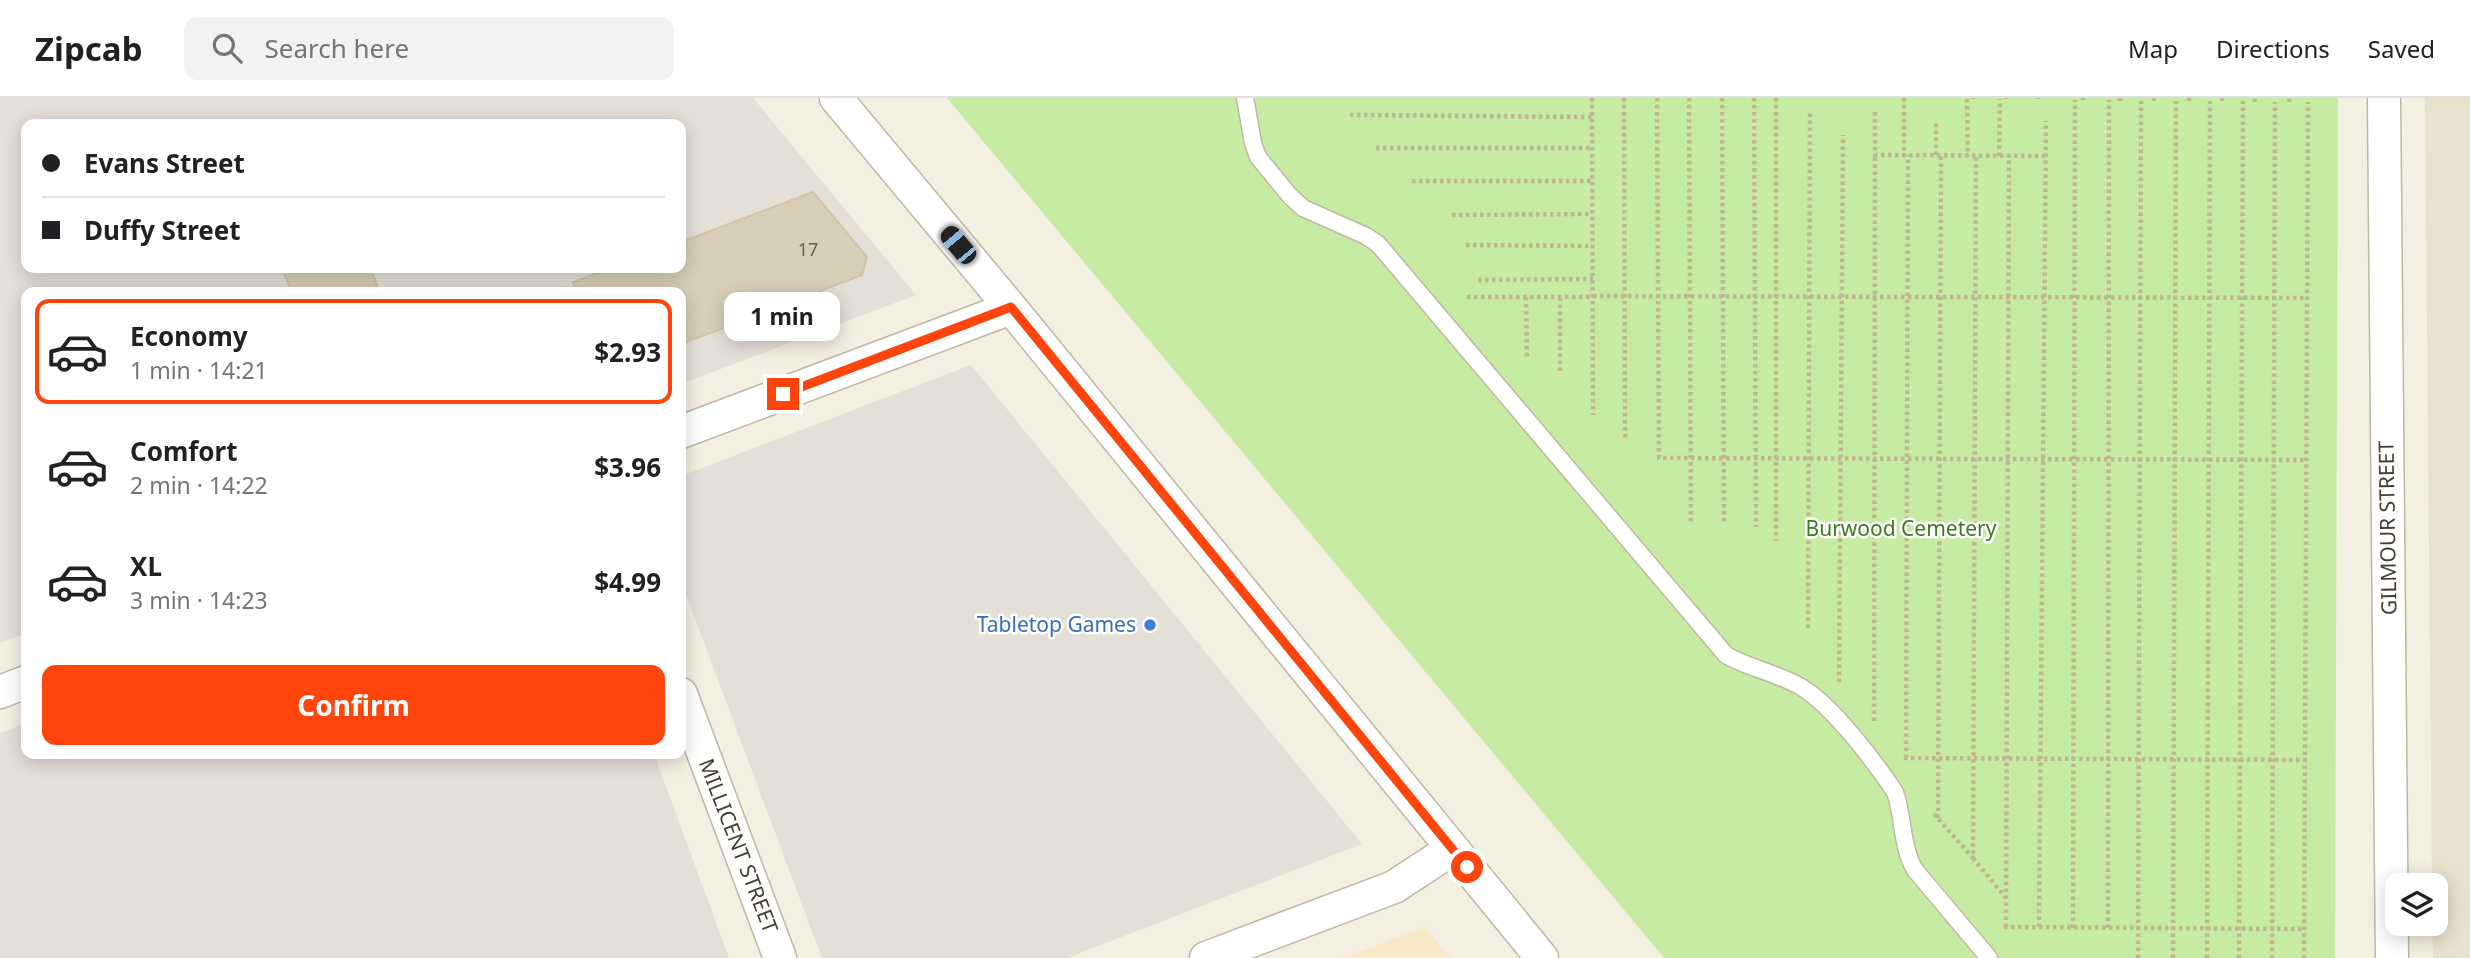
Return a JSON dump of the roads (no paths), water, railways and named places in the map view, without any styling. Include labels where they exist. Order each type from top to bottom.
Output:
[{"type":"street","points":[[836,98],[1011,307],[1542,958]]},
{"type":"street","name":"GILMOUR STREET","points":[[2384,98],[2392,958]]},
{"type":"street","points":[[686,430],[1011,307]]},
{"type":"street","points":[[0,692],[21,684]]},
{"type":"street","name":"MILLICENT STREET","points":[[686,707],[780,958]]},
{"type":"street","points":[[1206,958],[1394,887],[1452,849]]},
{"type":"lane","points":[[1245,98],[1253,142],[1265,168],[1303,208],[1366,236],[1386,252],[1726,655],[1805,688],[1839,721],[1895,792],[1900,805],[1908,857],[1915,870],[1989,958]]},
{"type":"place","name":"Tabletop Games","points":[[1150,625]]},
{"type":"park label","name":"Burwood Cemetery","points":[[1901,529]]}]
